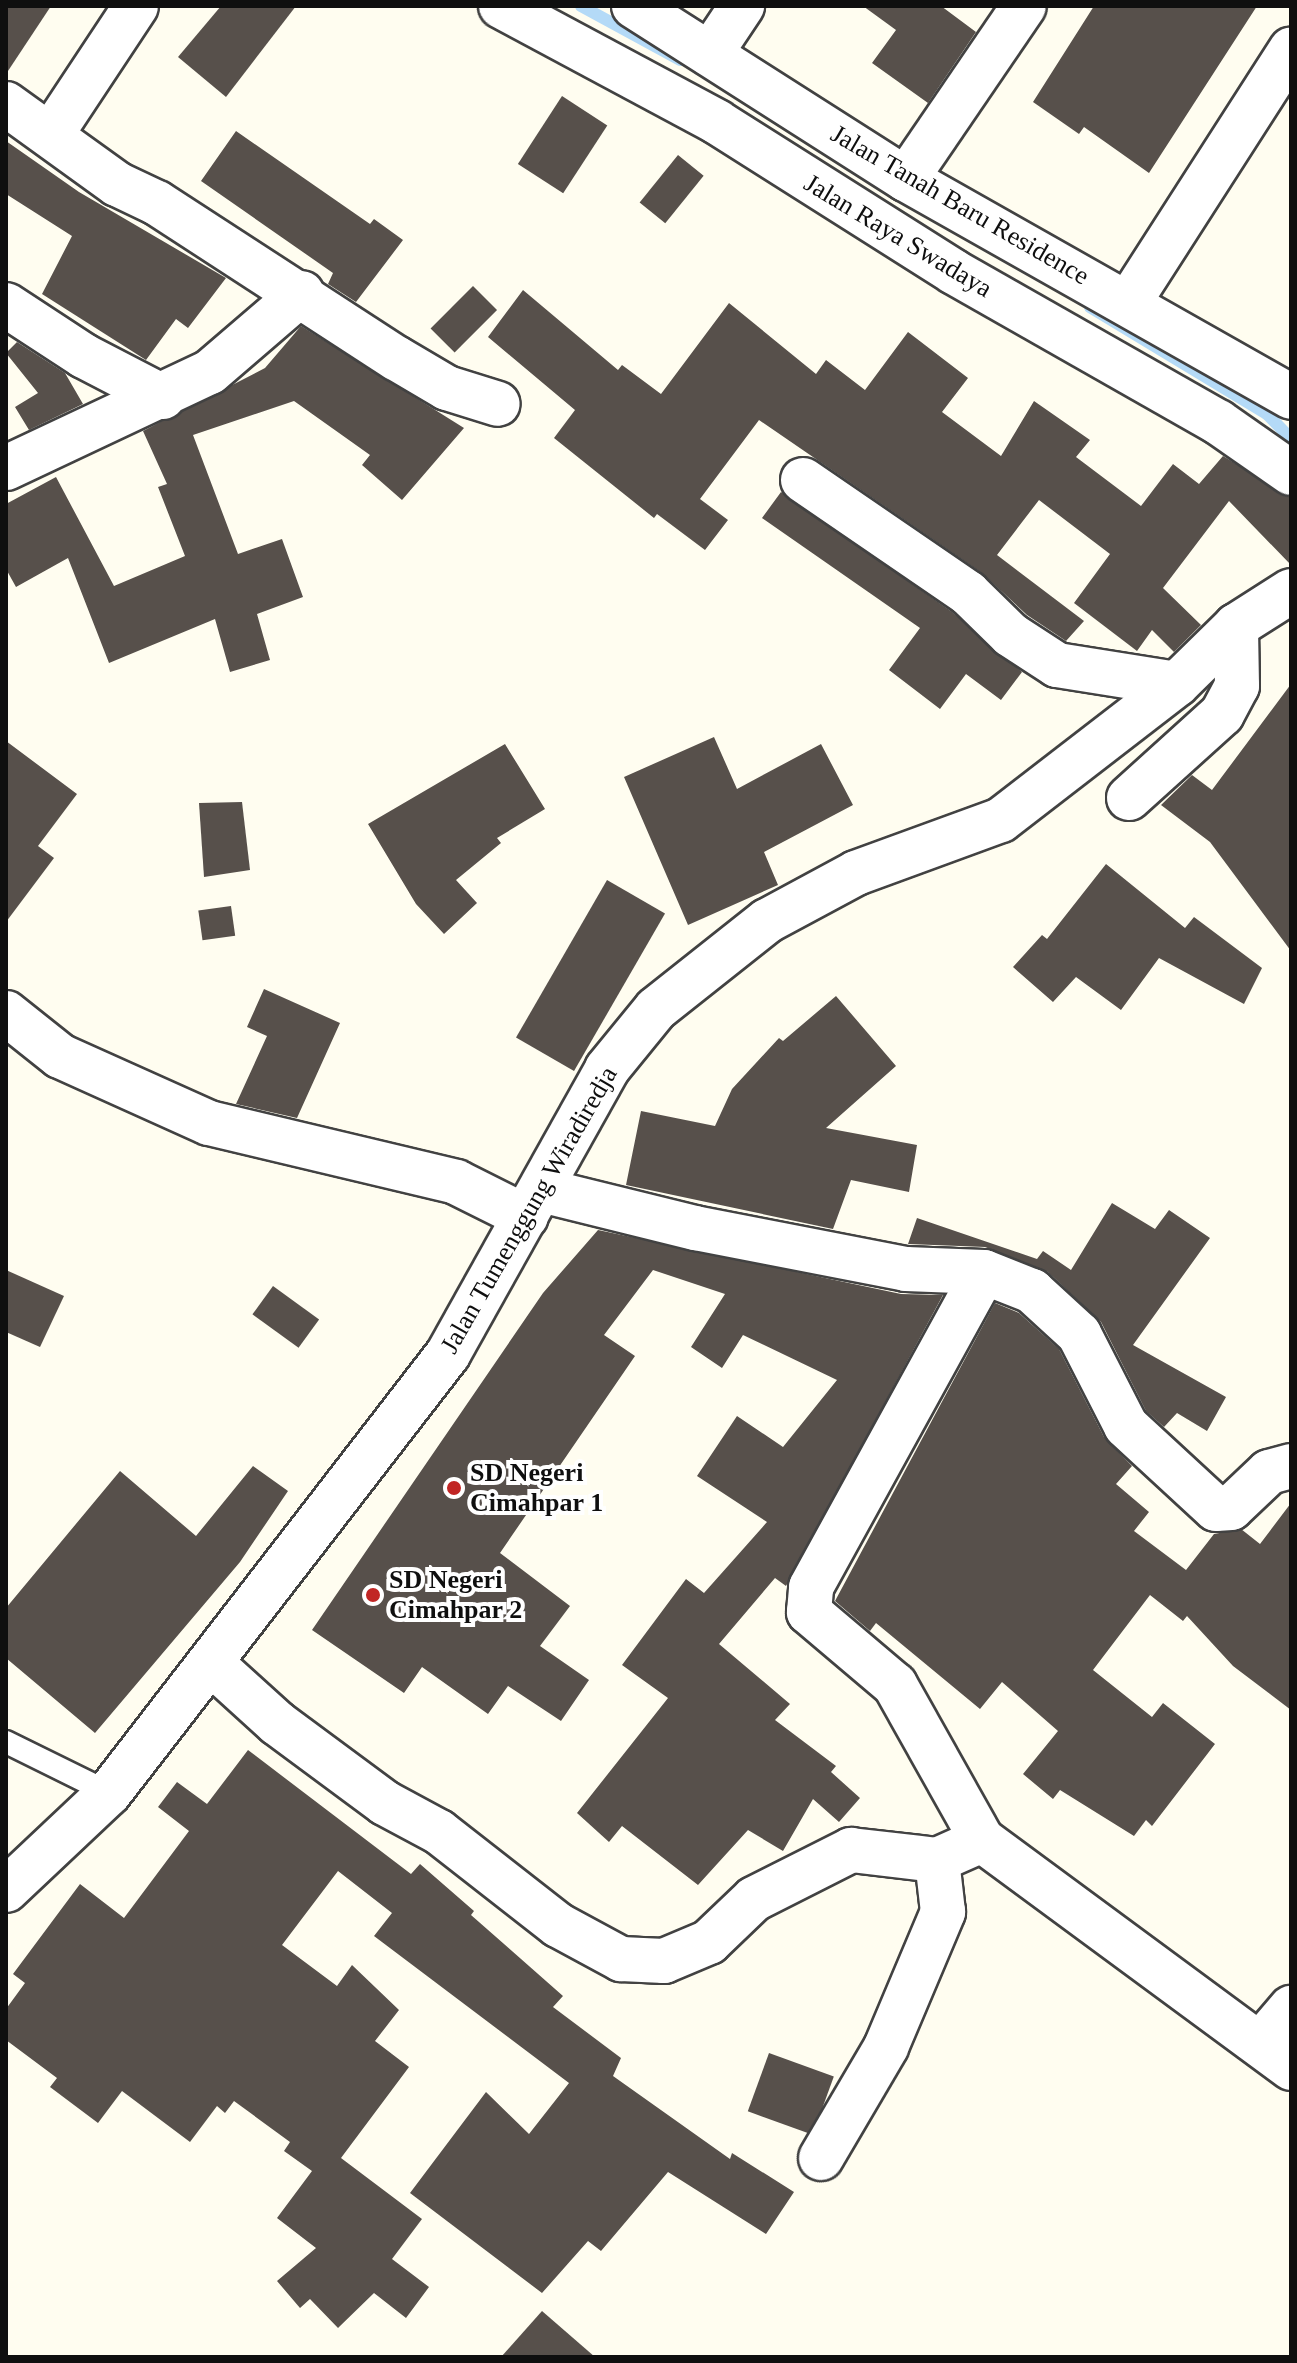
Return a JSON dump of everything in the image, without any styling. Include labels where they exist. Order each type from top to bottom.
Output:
[{"type":"street","points":[[52,133],[136,6]]},
{"type":"street","name":"Jalan Raya Swadaya","points":[[501,6],[717,122],[954,272],[1218,422],[1291,473]]},
{"type":"street","name":"Jalan Tanah Baru Residence","points":[[634,6],[906,179],[1129,302],[1291,397]]},
{"type":"street","points":[[710,54],[742,6]]},
{"type":"street","points":[[906,179],[1024,6]]},
{"type":"street","points":[[1129,302],[1291,50]]},
{"type":"street","points":[[6,104],[52,133],[117,184],[302,293],[447,388],[498,404]]},
{"type":"street","points":[[6,468],[163,397],[235,355],[302,293]]},
{"type":"street","points":[[6,305],[84,356],[163,397]]},
{"type":"street","points":[[803,480],[968,593],[1011,635],[1057,665],[1177,684]]},
{"type":"street","name":"Jalan Tumenggung Wiradiredja","points":[[6,1890],[109,1793],[212,1664],[448,1354],[607,1069],[656,1009],[767,921],[856,873],[1001,820],[1177,684],[1236,626],[1291,591]]},
{"type":"street","points":[[1129,798],[1222,714],[1237,686],[1236,626]]},
{"type":"street","points":[[6,1013],[60,1056],[209,1123],[456,1182],[534,1204],[695,1228],[906,1269],[984,1272],[1032,1291],[1079,1334],[1126,1426],[1216,1509],[1231,1508],[1269,1472],[1291,1466]]},
{"type":"street","points":[[984,1272],[811,1587],[809,1612],[895,1685],[982,1840],[1276,2055],[1291,2008]]},
{"type":"street","points":[[212,1664],[277,1723],[385,1803],[439,1832],[558,1925],[621,1959],[664,1961],[709,1942],[754,1899],[851,1850],[937,1860],[982,1840]]},
{"type":"street","points":[[821,2158],[886,2047],[928,1953],[943,1912],[937,1860]]},
{"type":"lane","points":[[6,1742],[109,1793]]},
{"type":"building","points":[[6,6],[51,6],[6,74]]},
{"type":"building","points":[[221,6],[296,6],[226,97],[178,57]]},
{"type":"building","points":[[863,6],[941,6],[976,32],[928,103],[872,63],[896,30]]},
{"type":"building","points":[[1094,6],[1257,6],[1149,173],[1084,127],[1079,134],[1033,102]]},
{"type":"building","points":[[562,96],[607,125],[563,193],[518,164]]},
{"type":"building","points":[[236,131],[370,224],[374,219],[403,240],[356,302],[328,284],[333,273],[201,181]]},
{"type":"building","points":[[6,141],[79,192],[226,278],[188,328],[176,319],[146,360],[42,294],[72,236],[6,194]]},
{"type":"building","points":[[678,155],[704,176],[665,223],[640,202]]},
{"type":"building","points":[[473,286],[497,310],[455,352],[431,328]]},
{"type":"building","points":[[523,290],[618,370],[622,365],[661,394],[729,303],[816,374],[826,360],[865,390],[908,332],[968,378],[942,412],[1001,456],[1034,401],[1090,440],[1076,457],[1141,506],[1173,464],[1199,484],[1223,456],[1291,498],[1291,565],[1229,501],[1163,588],[1201,625],[1174,652],[1152,630],[1137,651],[1074,603],[1110,554],[1039,500],[997,555],[1084,621],[1066,641],[1027,615],[982,573],[759,420],[700,499],[728,520],[705,550],[657,514],[654,518],[554,438],[575,410],[488,337]]},
{"type":"building","points":[[301,326],[464,428],[402,500],[362,465],[370,455],[294,401],[193,435],[238,554],[282,539],[303,597],[257,614],[270,660],[230,672],[215,619],[109,663],[68,558],[16,587],[6,569],[6,504],[56,477],[114,586],[185,556],[158,487],[167,484],[143,431],[265,368]]},
{"type":"building","points":[[17,342],[65,373],[83,404],[29,430],[15,407],[38,393],[6,353]]},
{"type":"building","points":[[781,492],[952,612],[1022,672],[1001,700],[966,674],[940,709],[889,670],[920,628],[762,518]]},
{"type":"building","points":[[1291,684],[1291,951],[1210,842],[1161,805],[1192,775],[1212,790]]},
{"type":"building","points":[[714,737],[737,789],[821,744],[853,805],[764,852],[778,885],[688,925],[624,777]]},
{"type":"building","points":[[6,741],[77,794],[38,846],[54,858],[6,922]]},
{"type":"building","points":[[505,744],[545,809],[497,838],[501,843],[456,880],[477,903],[444,934],[416,904],[368,824]]},
{"type":"building","points":[[242,802],[250,870],[204,877],[199,803]]},
{"type":"building","points":[[1106,864],[1185,928],[1194,917],[1262,968],[1244,1004],[1159,958],[1121,1010],[1076,977],[1053,1002],[1013,967],[1042,935],[1047,939]]},
{"type":"building","points":[[607,880],[665,913],[574,1071],[516,1038]]},
{"type":"building","points":[[231,906],[235,936],[202,940],[198,911]]},
{"type":"building","points":[[264,989],[340,1023],[297,1118],[236,1104],[267,1036],[247,1027]]},
{"type":"building","points":[[836,996],[896,1066],[826,1128],[917,1145],[909,1192],[851,1180],[833,1229],[626,1185],[641,1111],[715,1126],[732,1089],[779,1038],[783,1041]]},
{"type":"building","points":[[1112,1203],[1155,1229],[1169,1210],[1210,1238],[1133,1345],[1226,1397],[1207,1431],[1177,1413],[1164,1427],[1146,1411],[1101,1322],[1048,1272],[985,1247],[908,1244],[917,1218],[1037,1259],[1043,1251],[1071,1270]]},
{"type":"building","points":[[598,1230],[901,1294],[943,1295],[786,1586],[775,1578],[719,1644],[790,1704],[775,1720],[836,1766],[831,1772],[860,1798],[839,1822],[813,1799],[783,1851],[748,1830],[698,1885],[622,1826],[609,1842],[577,1813],[668,1698],[622,1665],[686,1579],[704,1593],[767,1522],[697,1476],[737,1416],[783,1447],[837,1380],[743,1335],[722,1368],[691,1347],[725,1294],[653,1270],[604,1335],[635,1356],[500,1553],[570,1606],[540,1646],[589,1680],[561,1721],[508,1686],[488,1714],[422,1667],[404,1693],[312,1630],[543,1293]]},
{"type":"building","points":[[6,1270],[64,1296],[40,1347],[6,1332]]},
{"type":"building","points":[[273,1286],[319,1320],[299,1348],[252,1314]]},
{"type":"building","points":[[995,1303],[1019,1313],[1059,1349],[1104,1437],[1132,1466],[1116,1484],[1149,1512],[1134,1531],[1186,1570],[1214,1534],[1241,1529],[1260,1544],[1291,1503],[1291,1710],[1233,1666],[1187,1616],[1183,1621],[1150,1595],[1093,1670],[1152,1717],[1163,1703],[1215,1744],[1152,1826],[1146,1820],[1134,1836],[1060,1790],[1053,1799],[1023,1774],[1058,1731],[1002,1682],[980,1709],[876,1623],[870,1631],[835,1601]]},
{"type":"building","points":[[253,1466],[288,1491],[240,1562],[95,1733],[6,1658],[6,1608],[120,1471],[196,1536]]},
{"type":"building","points":[[248,1750],[411,1874],[420,1864],[474,1911],[471,1915],[563,1996],[553,2007],[621,2058],[613,2076],[730,2159],[732,2153],[794,2192],[766,2234],[668,2172],[601,2251],[588,2241],[542,2293],[410,2193],[486,2092],[529,2134],[569,2083],[374,1936],[392,1913],[338,1871],[282,1945],[337,1986],[352,1965],[399,2010],[375,2041],[409,2067],[341,2158],[422,2219],[392,2259],[429,2287],[406,2318],[374,2293],[338,2328],[310,2299],[300,2308],[277,2281],[316,2248],[277,2218],[312,2171],[284,2151],[290,2142],[234,2101],[225,2113],[217,2106],[190,2142],[122,2091],[98,2123],[50,2087],[57,2078],[6,2040],[6,2009],[25,1983],[13,1974],[80,1884],[124,1918],[189,1831],[158,1807],[177,1782],[207,1804]]},
{"type":"building","points":[[769,2053],[834,2077],[813,2135],[748,2111]]},
{"type":"building","points":[[542,2311],[595,2357],[501,2357]]},
{"type":"waterway","points":[[581,6],[680,60]]},
{"type":"waterway","points":[[1090,307],[1267,414],[1291,439]]},
{"type":"place","name":"SD Negeri Cimahpar 1","points":[[454,1488]]},
{"type":"place","name":"SD Negeri Cimahpar 2","points":[[373,1595]]}]
